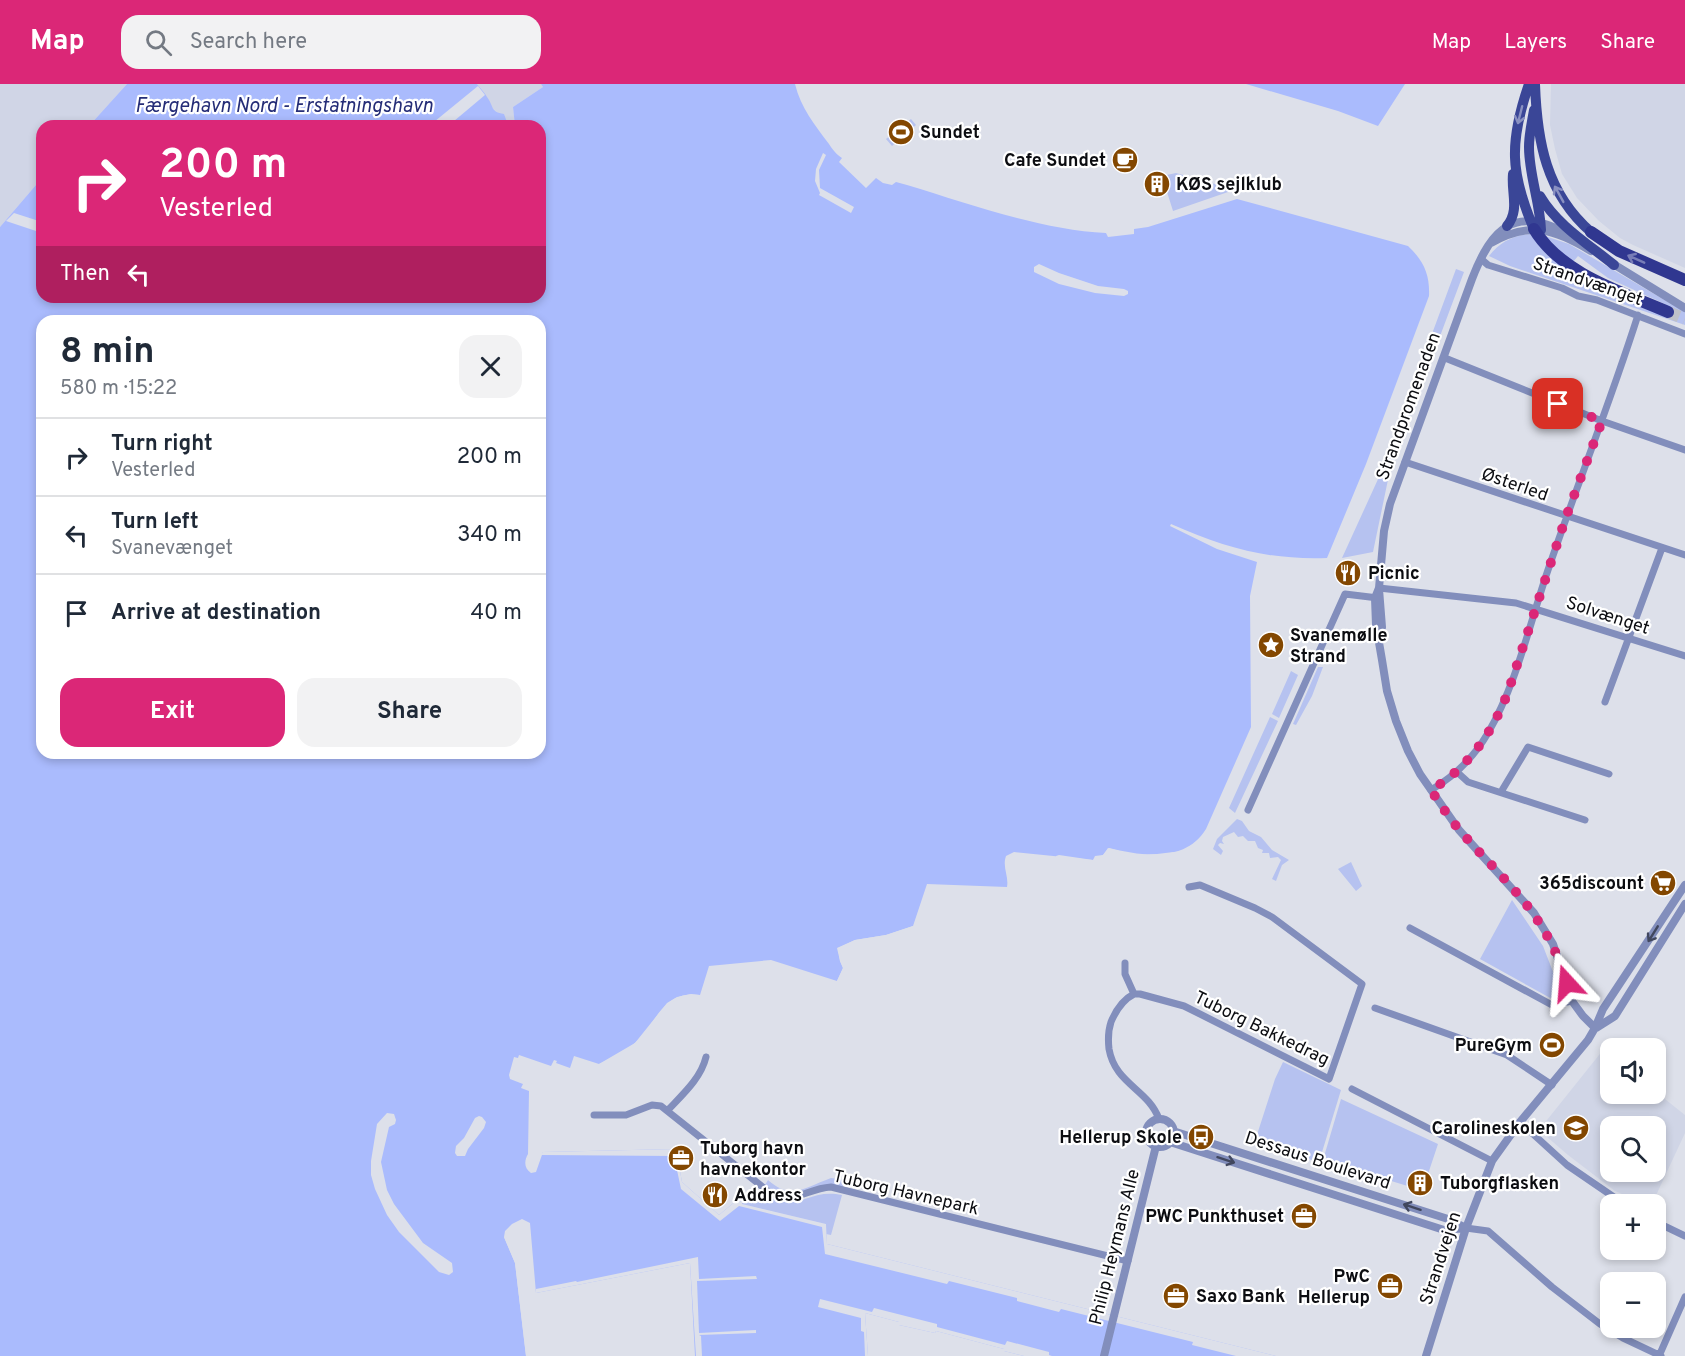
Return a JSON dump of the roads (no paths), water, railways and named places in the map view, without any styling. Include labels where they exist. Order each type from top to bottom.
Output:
[{"type":"highway","points":[[1537,226],[1548,246],[1579,271],[1668,312]]},
{"type":"highway","points":[[1591,232],[1619,251],[1685,280]]},
{"type":"main road","points":[[1508,226],[1515,212],[1512,189],[1514,146],[1529,84]]},
{"type":"main road","points":[[1535,84],[1546,166],[1566,206],[1591,232]]},
{"type":"main road","points":[[1536,103],[1529,131],[1529,145],[1536,190],[1537,226]]},
{"type":"main road","points":[[1514,146],[1529,145],[1542,148]]},
{"type":"main road","points":[[1514,165],[1523,202],[1537,226]]},
{"type":"main road","points":[[1536,190],[1548,210],[1557,219],[1614,265]]},
{"type":"street","points":[[1508,226],[1516,223],[1537,226]]},
{"type":"street","name":"Strandpromenaden","points":[[1508,226],[1496,234],[1481,259],[1390,504],[1384,531],[1378,598],[1382,660],[1387,691],[1408,751],[1431,790],[1459,830],[1534,913],[1553,944],[1572,1001]]},
{"type":"street","points":[[1491,243],[1510,233],[1537,226]]},
{"type":"street","name":"Strandvænget","points":[[1537,226],[1558,228],[1684,307]]},
{"type":"street","name":"Strandvænget","points":[[1481,259],[1488,265],[1638,315],[1685,334]]},
{"type":"street","points":[[1431,790],[1457,772],[1474,753],[1497,716],[1508,692],[1566,517],[1638,315]]},
{"type":"street","points":[[1444,358],[1602,421],[1685,450]]},
{"type":"street","name":"Østerled","points":[[1405,462],[1685,555]]},
{"type":"street","points":[[1605,702],[1662,548]]},
{"type":"street","name":"Solvænget","points":[[1379,588],[1507,601],[1535,607],[1685,656]]},
{"type":"street","points":[[1248,810],[1345,594],[1378,598]]},
{"type":"street","points":[[1501,792],[1528,747],[1609,774]]},
{"type":"street","points":[[1457,772],[1468,782],[1585,820]]},
{"type":"street","name":"Tuborg Bakkedrag","points":[[1134,994],[1184,1006],[1329,1079],[1362,984],[1272,917],[1200,885],[1189,887]]},
{"type":"street","name":"Strandvejen","points":[[1426,1356],[1466,1228],[1492,1161],[1595,1028],[1603,1009],[1685,885]]},
{"type":"street","name":"Strandvejen","points":[[1595,1028],[1615,1016],[1685,904]]},
{"type":"street","points":[[1410,928],[1552,1005],[1572,1001],[1595,1028]]},
{"type":"street","points":[[1125,963],[1125,974],[1134,994],[1118,1007],[1109,1026],[1110,1058],[1118,1072],[1153,1106],[1159,1119]]},
{"type":"street","points":[[1375,1008],[1507,1055],[1552,1085]]},
{"type":"street","points":[[594,1115],[626,1115],[652,1105],[668,1110],[691,1086],[704,1068],[706,1057]]},
{"type":"street","points":[[1352,1089],[1492,1161]]},
{"type":"street","name":"Tuborg Havnepark","points":[[668,1110],[769,1192],[778,1196],[795,1198],[831,1187],[1128,1262]]},
{"type":"street","points":[[1159,1119],[1168,1122],[1173,1131],[1170,1142],[1164,1146],[1156,1146],[1149,1141],[1146,1133],[1151,1122],[1159,1119]]},
{"type":"street","points":[[1520,1122],[1567,1164],[1610,1194]]},
{"type":"street","name":"Dessaus Boulevard","points":[[1173,1131],[1448,1219],[1466,1228]]},
{"type":"street","name":"Dessaus Boulevard","points":[[1170,1142],[1444,1230],[1466,1228]]},
{"type":"street","name":"Philip Heymans Alle","points":[[1104,1356],[1156,1146]]},
{"type":"street","points":[[1666,1226],[1685,1236]]},
{"type":"street","points":[[1466,1228],[1488,1231],[1552,1287],[1600,1324],[1660,1356],[1685,1297]]},
{"type":"water","name":"Færgehavn Nord - Erstatningshavn","points":[[127,84],[477,84],[494,110],[504,114],[506,120],[94,120]]},
{"type":"water","points":[[541,84],[795,84],[809,116],[833,150],[842,158],[839,162],[866,188],[876,178],[892,185],[896,182],[1031,222],[1106,233],[1108,237],[1134,234],[1134,229],[1148,227],[1237,199],[1408,246],[1422,263],[1427,275],[1429,296],[1366,464],[1327,558],[1285,557],[1247,551],[1210,540],[1171,524],[1170,526],[1217,549],[1257,562],[1250,596],[1251,727],[1206,829],[1197,840],[1175,852],[1162,854],[1135,853],[1109,848],[1103,855],[1093,860],[1014,852],[1006,856],[1005,860],[1007,887],[927,884],[913,926],[886,935],[855,940],[838,948],[843,968],[837,981],[771,960],[709,966],[700,995],[677,997],[669,1002],[644,1034],[618,1054],[599,1064],[574,1056],[570,1068],[554,1060],[551,1066],[519,1055],[518,1058],[514,1057],[509,1075],[510,1079],[523,1084],[521,1088],[529,1091],[528,1154],[525,1164],[531,1173],[536,1172],[543,1152],[676,1149],[682,1182],[719,1215],[737,1200],[742,1204],[826,1224],[827,1244],[1276,1356],[1024,1356],[936,1331],[935,1333],[899,1325],[899,1322],[865,1313],[868,1356],[695,1356],[690,1263],[536,1293],[530,1223],[522,1219],[505,1231],[504,1237],[515,1263],[526,1356],[0,1356],[0,227],[36,185],[36,303],[546,303],[546,120],[514,120],[513,107],[543,87]]},
{"type":"water","points":[[1246,84],[1405,84],[1378,126],[1338,111]]},
{"type":"tunnel","points":[[1668,312],[1685,319]]},
{"type":"place","name":"Sundet","points":[[901,132]]},
{"type":"place","name":"Cafe Sundet","points":[[1125,160]]},
{"type":"place","name":"KØS sejlklub","points":[[1157,184]]},
{"type":"place","name":"Picnic","points":[[1348,573]]},
{"type":"place","name":"Svanemølle Strand","points":[[1271,645]]},
{"type":"place","name":"365discount","points":[[1663,883]]},
{"type":"place","name":"PureGym","points":[[1552,1045]]},
{"type":"place","name":"Carolineskolen","points":[[1576,1128]]},
{"type":"place","name":"Hellerup Skole","points":[[1201,1137]]},
{"type":"place","name":"Tuborg havn havnekontor","points":[[681,1158]]},
{"type":"place","name":"Tuborgflasken","points":[[1420,1183]]},
{"type":"place","name":"Address","points":[[715,1195]]},
{"type":"place","name":"PWC Punkthuset","points":[[1304,1216]]},
{"type":"place","name":"PwC Hellerup","points":[[1390,1286]]},
{"type":"place","name":"Saxo Bank","points":[[1176,1296]]}]
